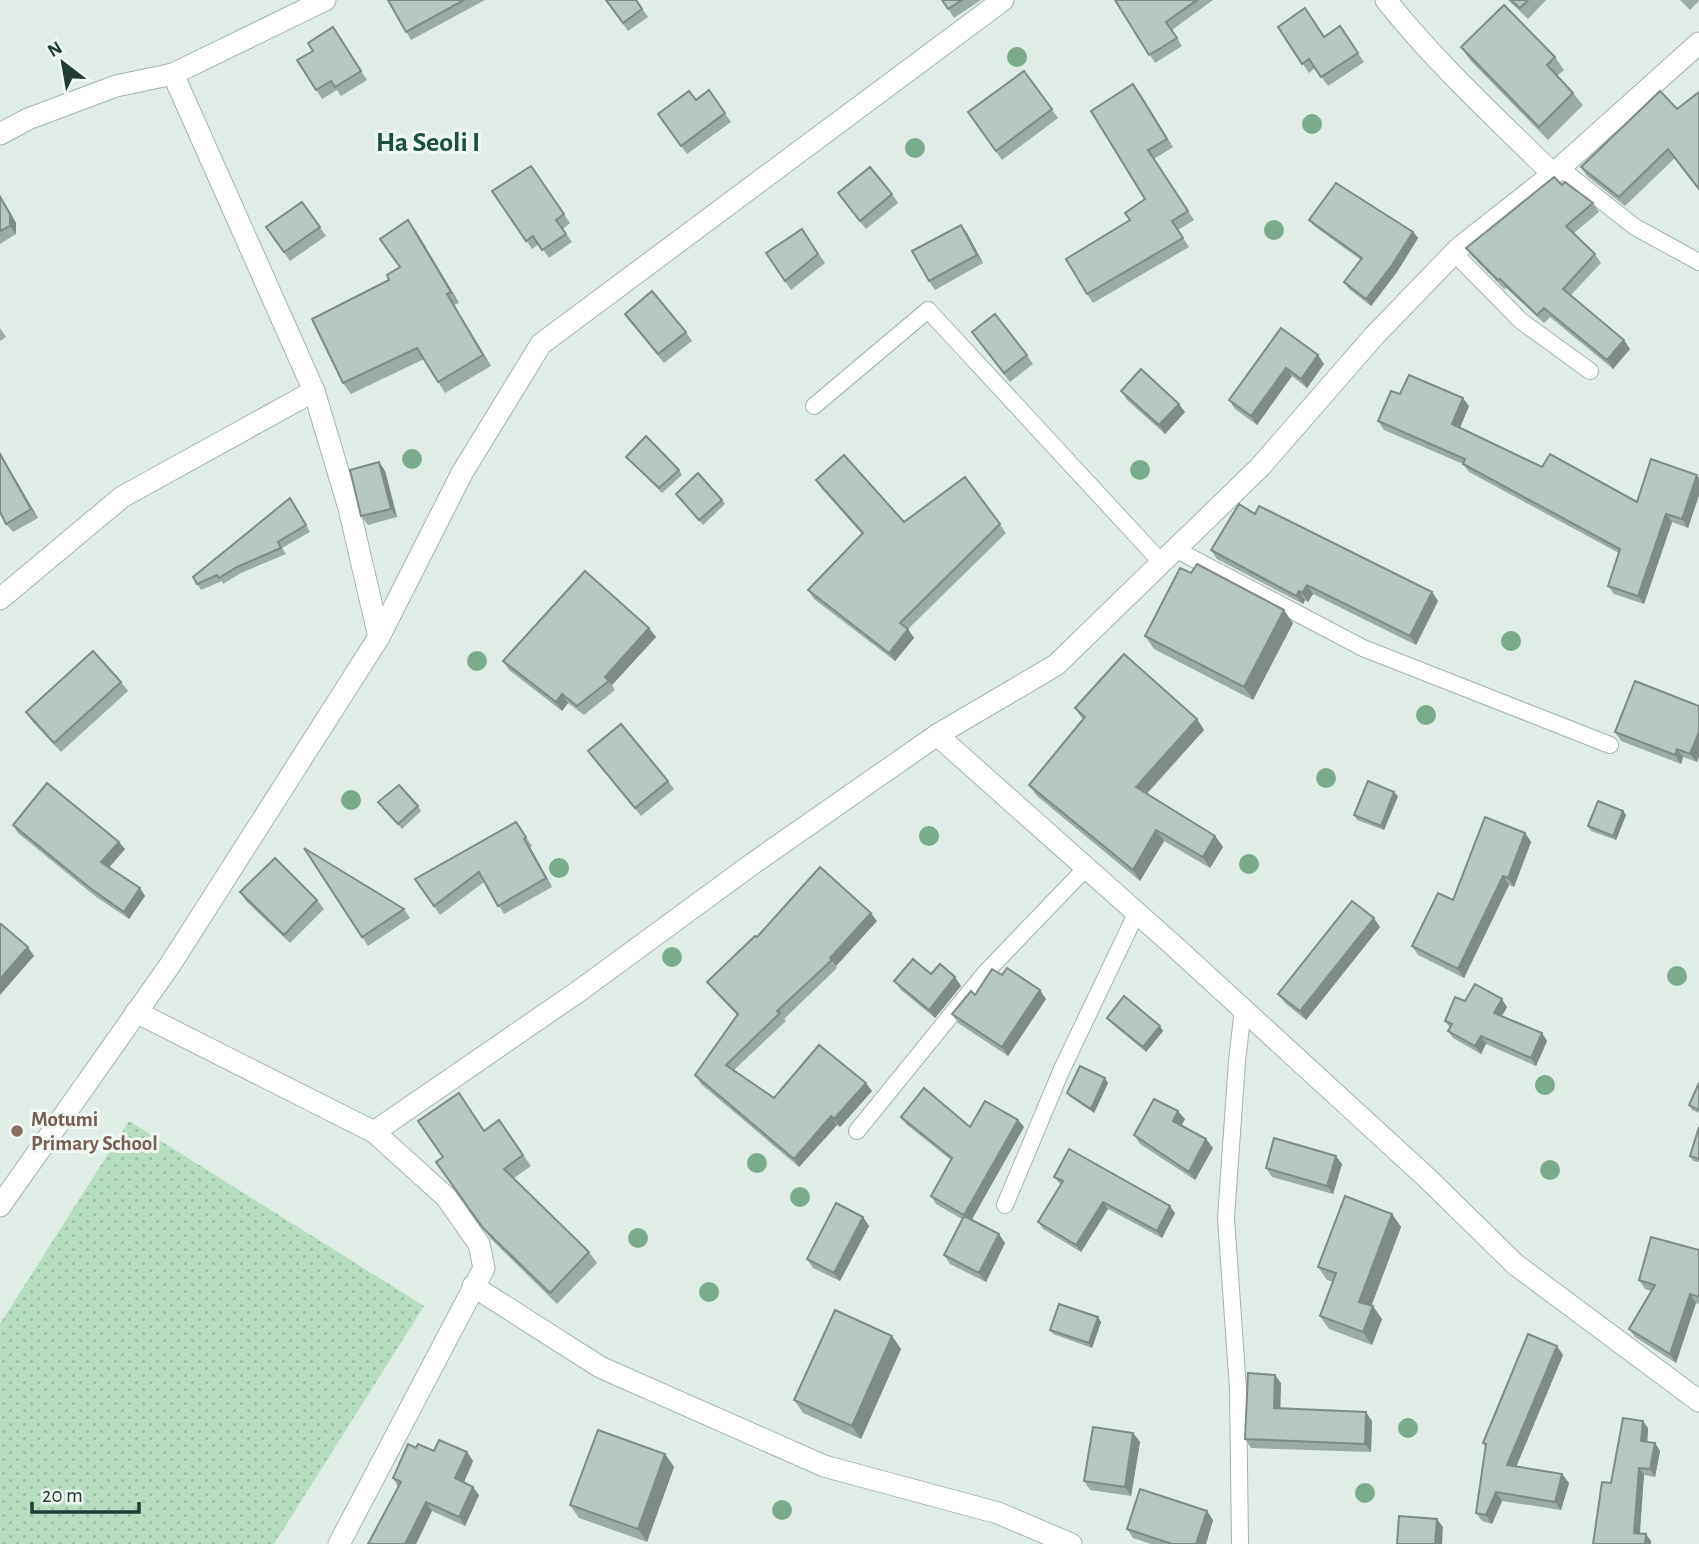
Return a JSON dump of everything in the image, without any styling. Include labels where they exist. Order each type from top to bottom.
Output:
[{"type":"street","points":[[0,134],[28,119],[116,86],[173,74],[325,0]]},
{"type":"street","points":[[0,1206],[170,965],[379,637],[463,473],[541,344],[1003,0]]},
{"type":"street","points":[[1386,0],[1462,83],[1556,171]]},
{"type":"street","points":[[374,1132],[579,992],[755,862],[937,735],[1056,665],[1260,467],[1374,336],[1454,253],[1556,171],[1699,43]]},
{"type":"street","points":[[173,74],[314,391],[349,508],[379,637]]},
{"type":"street","points":[[0,599],[122,497],[314,391]]},
{"type":"street","points":[[937,735],[1243,1009],[1426,1177],[1516,1265],[1699,1401]]},
{"type":"street","points":[[136,1012],[374,1132],[446,1197],[479,1244],[484,1268],[339,1544]]},
{"type":"street","points":[[473,1286],[600,1367],[811,1460],[999,1513],[1071,1544]]},
{"type":"lane","points":[[1556,171],[1635,227],[1699,262]]},
{"type":"lane","points":[[1454,253],[1521,321],[1590,371]]},
{"type":"lane","points":[[814,406],[928,310],[1168,556],[1363,648],[1610,745]]},
{"type":"lane","points":[[857,1131],[986,972],[1086,868]]},
{"type":"lane","points":[[1005,1205],[1067,1058],[1137,912]]},
{"type":"lane","points":[[1240,1544],[1238,1389],[1226,1218],[1243,1009]]},
{"type":"green space","points":[[129,1121],[424,1306],[274,1544],[0,1544],[0,1324]]},
{"type":"building","points":[[388,0],[464,0],[406,32]]},
{"type":"building","points":[[606,0],[636,0],[642,9],[623,23]]},
{"type":"building","points":[[942,0],[962,0],[948,9]]},
{"type":"building","points":[[1115,0],[1197,0],[1166,22],[1177,38],[1149,55]]},
{"type":"building","points":[[1511,0],[1528,0],[1520,8]]},
{"type":"building","points":[[1504,5],[1555,57],[1547,65],[1573,93],[1539,127],[1461,47]]},
{"type":"building","points":[[1305,8],[1324,37],[1340,26],[1358,53],[1321,77],[1309,59],[1302,64],[1278,27]]},
{"type":"building","points":[[333,27],[361,71],[335,87],[331,81],[316,90],[297,60],[313,51],[308,43]]},
{"type":"building","points":[[1024,71],[1052,109],[996,151],[968,112]]},
{"type":"building","points":[[1133,84],[1167,139],[1148,150],[1188,211],[1172,221],[1183,238],[1087,294],[1066,259],[1130,220],[1125,213],[1145,199],[1091,111]]},
{"type":"building","points":[[709,90],[725,113],[681,146],[658,114],[689,91],[696,100]]},
{"type":"building","points":[[1660,91],[1677,109],[1699,92],[1699,189],[1668,149],[1619,197],[1581,167]]},
{"type":"building","points":[[531,166],[564,214],[556,220],[566,234],[542,250],[533,236],[526,241],[492,191]]},
{"type":"building","points":[[870,167],[892,194],[860,221],[838,193]]},
{"type":"building","points":[[1554,177],[1562,185],[1565,182],[1593,203],[1566,226],[1595,254],[1563,289],[1624,340],[1607,360],[1544,308],[1537,315],[1466,248]]},
{"type":"building","points":[[1336,183],[1413,232],[1366,299],[1344,282],[1362,258],[1309,220]]},
{"type":"building","points":[[0,197],[10,214],[10,226],[0,231]]},
{"type":"building","points":[[302,202],[320,227],[284,252],[266,227]]},
{"type":"building","points":[[408,220],[451,292],[447,294],[483,355],[438,382],[417,348],[343,383],[312,319],[389,280],[387,275],[400,267],[380,239]]},
{"type":"building","points":[[961,225],[977,255],[929,281],[912,251]]},
{"type":"building","points":[[802,229],[818,254],[785,281],[766,253]]},
{"type":"building","points":[[652,291],[686,332],[658,354],[625,314]]},
{"type":"building","points":[[995,314],[1027,355],[1004,373],[972,332]]},
{"type":"building","points":[[1281,328],[1318,355],[1301,379],[1286,368],[1251,416],[1229,400]]},
{"type":"building","points":[[1141,369],[1179,404],[1159,425],[1121,391]]},
{"type":"building","points":[[1409,375],[1463,398],[1452,424],[1542,467],[1550,454],[1637,502],[1651,459],[1697,475],[1682,519],[1666,514],[1638,596],[1608,586],[1620,549],[1463,464],[1465,459],[1378,421],[1391,391],[1400,394]]},
{"type":"building","points":[[646,436],[679,470],[659,488],[626,457]]},
{"type":"building","points":[[0,454],[31,509],[6,524],[0,512]]},
{"type":"building","points":[[844,455],[904,522],[965,477],[1000,524],[900,623],[908,629],[889,653],[808,590],[863,533],[816,480]]},
{"type":"building","points":[[379,462],[391,509],[361,516],[350,470]]},
{"type":"building","points":[[698,473],[722,500],[699,520],[676,494]]},
{"type":"building","points":[[290,498],[306,525],[278,542],[281,548],[219,578],[217,575],[197,584],[193,577]]},
{"type":"building","points":[[1239,504],[1255,514],[1259,506],[1432,592],[1410,636],[1307,585],[1302,593],[1299,591],[1296,596],[1211,550]]},
{"type":"building","points":[[1197,564],[1284,610],[1244,687],[1145,636],[1180,568],[1191,573]]},
{"type":"building","points":[[585,571],[649,628],[605,677],[609,681],[577,706],[562,694],[556,702],[503,661]]},
{"type":"building","points":[[93,651],[121,682],[54,743],[26,712]]},
{"type":"building","points":[[1124,654],[1197,719],[1136,787],[1215,836],[1203,857],[1156,830],[1133,870],[1029,785],[1085,717],[1075,708]]},
{"type":"building","points":[[1635,681],[1699,706],[1699,732],[1690,754],[1677,749],[1675,755],[1615,732]]},
{"type":"building","points":[[621,724],[668,781],[635,808],[588,751]]},
{"type":"building","points":[[1368,781],[1394,792],[1381,826],[1354,815]]},
{"type":"building","points":[[47,783],[119,842],[101,862],[140,888],[124,912],[13,825]]},
{"type":"building","points":[[399,785],[418,806],[398,824],[378,802]]},
{"type":"building","points":[[1598,801],[1623,811],[1613,836],[1588,826]]},
{"type":"building","points":[[1485,817],[1525,833],[1508,878],[1503,876],[1458,969],[1412,946],[1438,893],[1453,900]]},
{"type":"building","points":[[516,822],[546,878],[498,906],[479,872],[434,906],[415,879]]},
{"type":"building","points":[[304,848],[404,909],[362,937]]},
{"type":"building","points":[[275,858],[317,900],[284,935],[240,892]]},
{"type":"building","points":[[820,867],[871,913],[830,958],[832,960],[777,1011],[780,1013],[726,1065],[774,1098],[819,1045],[866,1083],[834,1119],[831,1116],[794,1159],[695,1075],[738,1014],[707,982],[757,937]]},
{"type":"building","points":[[1352,901],[1374,918],[1300,1011],[1278,994]]},
{"type":"building","points":[[1,924],[28,947],[0,979],[0,926]]},
{"type":"building","points":[[913,959],[931,974],[940,964],[955,977],[929,1010],[894,981]]},
{"type":"building","points":[[1007,968],[1040,990],[1002,1047],[952,1014],[971,991],[975,995],[992,969],[1002,975]]},
{"type":"building","points":[[1475,984],[1502,999],[1494,1013],[1542,1033],[1531,1058],[1481,1036],[1475,1046],[1448,1031],[1452,1024],[1445,1021],[1455,997],[1465,1001]]},
{"type":"building","points":[[1124,996],[1160,1026],[1143,1047],[1107,1018]]},
{"type":"building","points":[[1080,1066],[1105,1078],[1091,1109],[1067,1093]]},
{"type":"building","points":[[1699,1083],[1699,1110],[1689,1105]]},
{"type":"building","points":[[924,1088],[970,1127],[985,1101],[1018,1120],[964,1215],[931,1196],[952,1158],[901,1117]]},
{"type":"building","points":[[459,1093],[484,1131],[499,1120],[523,1155],[504,1169],[589,1252],[550,1293],[483,1228],[436,1162],[443,1157],[418,1121]]},
{"type":"building","points":[[1154,1099],[1178,1111],[1173,1121],[1206,1139],[1189,1172],[1134,1135]]},
{"type":"building","points":[[1699,1127],[1699,1159],[1690,1156]]},
{"type":"building","points":[[1274,1138],[1336,1156],[1327,1186],[1266,1168]]},
{"type":"building","points":[[1069,1149],[1170,1206],[1157,1231],[1103,1202],[1076,1245],[1038,1222],[1063,1181],[1054,1177]]},
{"type":"building","points":[[1345,1196],[1392,1214],[1359,1302],[1373,1306],[1363,1332],[1320,1316],[1336,1273],[1318,1267]]},
{"type":"building","points":[[836,1203],[863,1217],[834,1273],[807,1259]]},
{"type":"building","points":[[964,1216],[999,1234],[979,1273],[944,1255]]},
{"type":"building","points":[[1651,1237],[1699,1250],[1699,1297],[1690,1294],[1670,1354],[1629,1329],[1655,1285],[1639,1280]]},
{"type":"building","points":[[1059,1304],[1098,1317],[1089,1343],[1050,1330]]},
{"type":"building","points":[[835,1310],[892,1336],[852,1426],[794,1400]]},
{"type":"building","points":[[1528,1334],[1557,1346],[1507,1465],[1562,1474],[1555,1502],[1496,1492],[1486,1515],[1476,1513],[1486,1444],[1483,1443]]},
{"type":"building","points":[[1248,1373],[1275,1375],[1274,1408],[1366,1412],[1365,1444],[1245,1439]]},
{"type":"building","points":[[1623,1418],[1643,1421],[1641,1441],[1655,1443],[1650,1469],[1639,1468],[1634,1533],[1646,1534],[1645,1544],[1593,1544],[1602,1482],[1611,1483]]},
{"type":"building","points":[[1093,1427],[1133,1433],[1125,1487],[1084,1481]]},
{"type":"building","points":[[598,1430],[665,1454],[638,1529],[570,1505]]},
{"type":"building","points":[[439,1440],[467,1452],[455,1478],[473,1487],[459,1517],[426,1502],[405,1544],[368,1544],[401,1482],[393,1478],[408,1444],[416,1448],[418,1444],[434,1451]]},
{"type":"building","points":[[1140,1489],[1207,1511],[1196,1544],[1172,1544],[1127,1529]]},
{"type":"building","points":[[1399,1516],[1437,1519],[1435,1544],[1397,1544]]},
{"type":"place","name":"Motumi Primary School","points":[[17,1131]]},
{"type":"district","name":"Ha Seoli I","points":[[428,143]]}]
